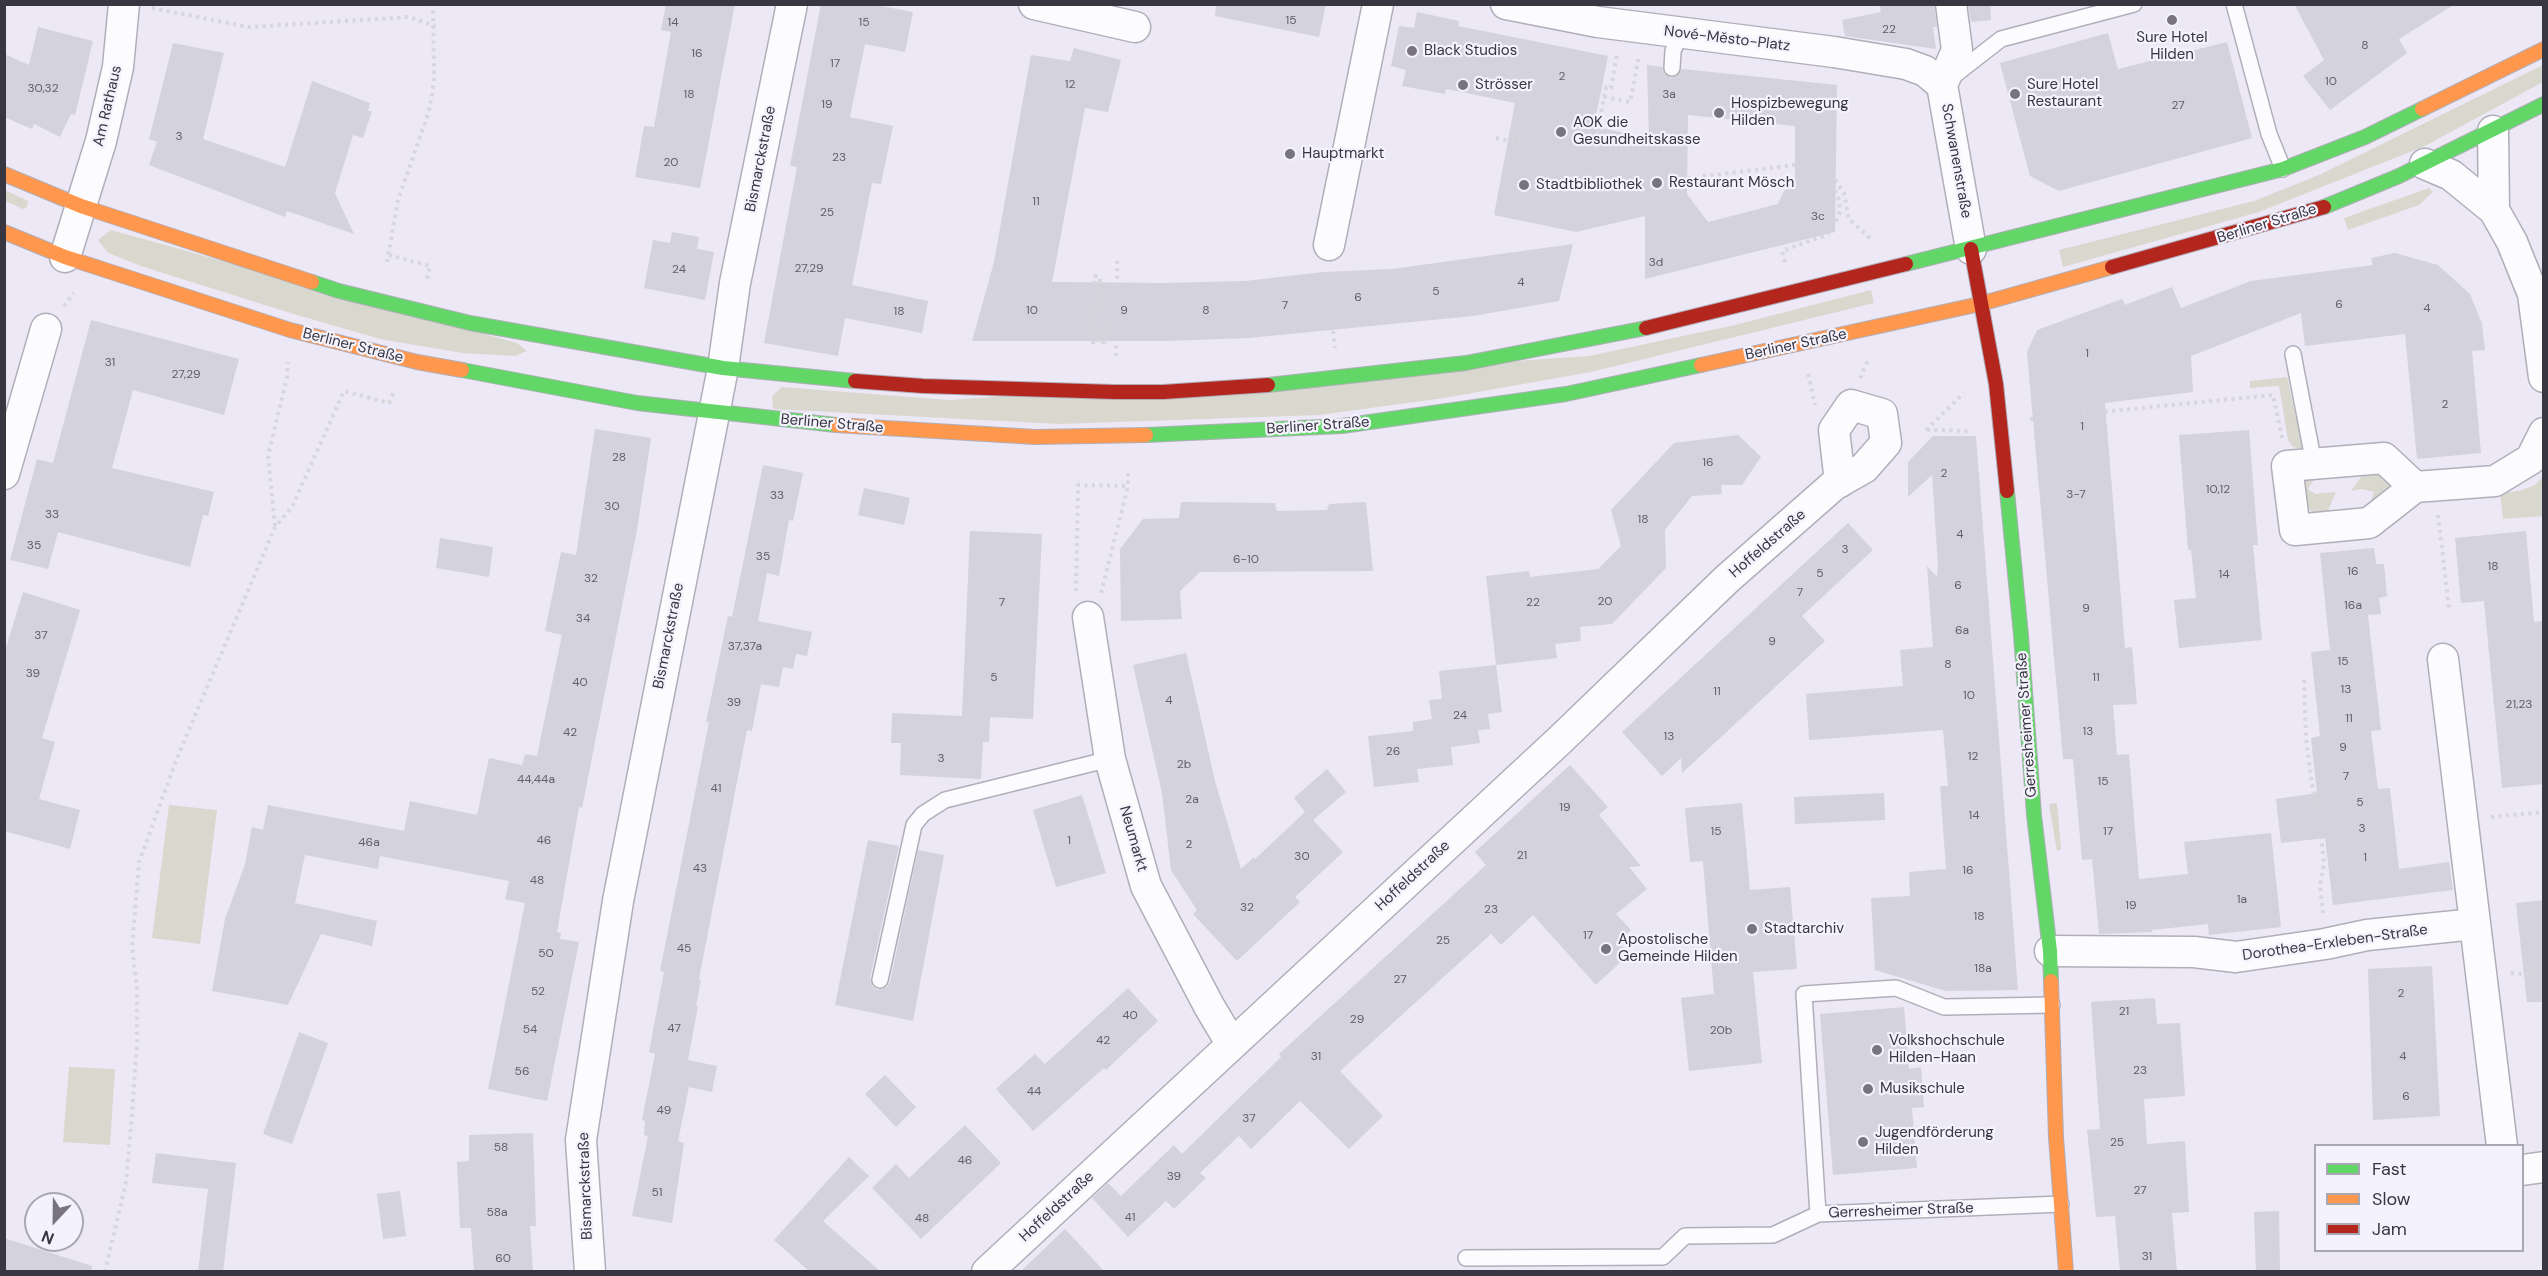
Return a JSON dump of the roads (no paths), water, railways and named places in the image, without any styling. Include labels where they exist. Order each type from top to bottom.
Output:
[{"type":"main road","points":[[4,174],[81,206],[350,294],[470,323],[723,368],[923,386],[1115,392],[1295,383],[1466,363],[1586,341],[1698,316],[2283,169],[2365,137],[2544,49]]},
{"type":"main road","name":"Berliner Straße","points":[[4,232],[65,257],[290,330],[417,362],[514,382],[637,403],[931,432],[1035,436],[1130,436],[1342,426],[1566,394],[1980,304],[2270,224],[2326,206],[2425,164],[2544,104]]},
{"type":"main road","name":"Gerresheimer Straße","points":[[1971,249],[1998,398],[2021,635],[2034,814],[2050,951],[2056,1137],[2066,1272]]},
{"type":"street","name":"Bismarckstraße","points":[[590,1272],[581,1140],[620,890],[715,412],[735,283],[792,4]]},
{"type":"street","points":[[1034,4],[1135,27]]},
{"type":"street","points":[[1329,245],[1378,4]]},
{"type":"street","name":"Nové-Město-Platz","points":[[1506,4],[1598,22],[1834,52],[1906,64],[1925,71],[1942,86]]},
{"type":"street","name":"Schwanenstraße","points":[[1951,4],[1957,50],[1942,86],[1971,249]]},
{"type":"street","name":"Am Rathaus","points":[[81,206],[101,141],[133,6]]},
{"type":"street","points":[[2493,131],[2494,210]]},
{"type":"street","points":[[2425,164],[2451,175],[2494,210],[2512,242],[2534,294],[2544,377]]},
{"type":"street","points":[[65,257],[81,206]]},
{"type":"street","points":[[4,474],[46,329]]},
{"type":"street","points":[[2425,487],[2384,458],[2300,465],[2295,530],[2369,524],[2425,487],[2495,481],[2531,459],[2544,433]]},
{"type":"street","name":"Hoffeldstraße","points":[[987,1272],[1560,740],[1728,579],[1840,482]]},
{"type":"street","name":"Neumarkt","points":[[1088,603],[1110,759],[1146,886],[1209,1006],[1232,1043]]},
{"type":"street","points":[[2443,659],[2502,1144]]},
{"type":"street","name":"Dorothea-Erxleben-Straße","points":[[2050,951],[2194,952],[2236,957],[2367,936],[2475,924]]},
{"type":"street","points":[[2524,1170],[2544,1167]]},
{"type":"lane","points":[[1942,86],[2001,39],[2134,4]]},
{"type":"lane","points":[[2234,4],[2269,134],[2283,169]]},
{"type":"lane","points":[[1672,68],[1673,51],[1681,33]]},
{"type":"lane","points":[[2293,354],[2300,465]]},
{"type":"lane","points":[[880,980],[914,825],[923,814],[945,800],[1110,759]]},
{"type":"lane","points":[[1818,1214],[1804,994],[1896,988],[1944,1007],[2052,1005]]},
{"type":"lane","name":"Gerresheimer Straße","points":[[1466,1258],[1663,1257],[1686,1236],[1773,1235],[1818,1214],[2061,1204]]},
{"type":"place","name":"Sure Hotel Hilden","points":[[2172,20]]},
{"type":"place","name":"Black Studios","points":[[1412,51]]},
{"type":"place","name":"Strösser","points":[[1463,85]]},
{"type":"place","name":"Sure Hotel Restaurant","points":[[2015,94]]},
{"type":"place","name":"Hospizbewegung Hilden","points":[[1719,113]]},
{"type":"place","name":"AOK die Gesundheitskasse","points":[[1561,132]]},
{"type":"place","name":"Hauptmarkt","points":[[1290,154]]},
{"type":"place","name":"Restaurant Mösch","points":[[1657,183]]},
{"type":"place","name":"Stadtbibliothek","points":[[1524,185]]},
{"type":"place","name":"Stadtarchiv","points":[[1752,929]]},
{"type":"place","name":"Apostolische Gemeinde Hilden","points":[[1606,949]]},
{"type":"place","name":"Volkshochschule Hilden-Haan","points":[[1877,1050]]},
{"type":"place","name":"Musikschule","points":[[1868,1089]]},
{"type":"place","name":"Jugendförderung Hilden","points":[[1863,1142]]}]
